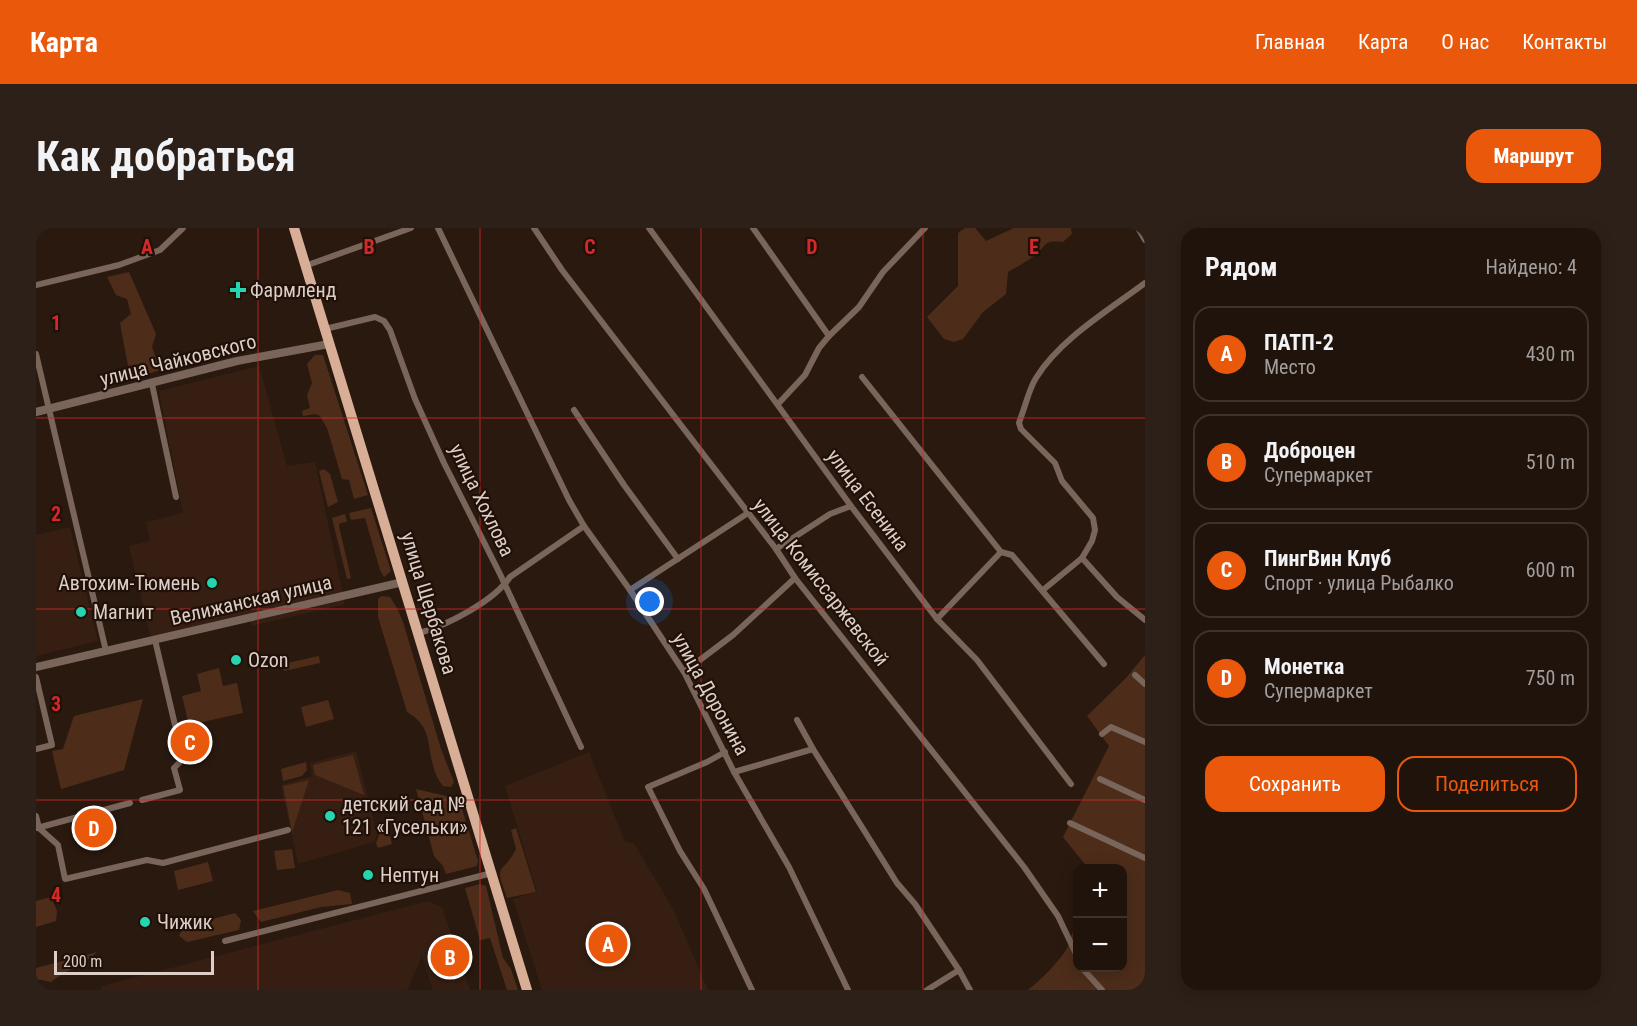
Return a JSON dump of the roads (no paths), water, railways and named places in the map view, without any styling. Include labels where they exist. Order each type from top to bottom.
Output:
[{"type":"main road","name":"улица Щербакова","points":[[294,228],[527,990]]},
{"type":"street","points":[[36,285],[119,265],[160,250],[183,228]]},
{"type":"street","points":[[305,266],[411,228]]},
{"type":"street","name":"улица Доронина","points":[[438,228],[564,489],[584,526],[684,672],[724,753],[789,867],[848,990]]},
{"type":"street","name":"улица Комиссаржевской","points":[[534,228],[575,288],[776,549],[795,578],[1023,867],[1058,916],[1073,949]]},
{"type":"street","name":"улица Есенина","points":[[649,228],[851,506],[937,619],[977,660],[1071,784]]},
{"type":"street","points":[[753,228],[829,336]]},
{"type":"street","points":[[778,404],[805,375],[819,348],[829,336],[859,307],[883,272],[925,228]]},
{"type":"street","points":[[1138,228],[1145,240]]},
{"type":"street","points":[[1043,590],[1082,558],[1092,541],[1095,530],[1093,518],[1062,481],[1055,463],[1021,429],[1019,423],[1035,379],[1054,354],[1145,283]]},
{"type":"street","name":"улица Хохлова","points":[[325,329],[375,317],[384,321],[390,330],[416,399],[444,463],[505,585],[581,747]]},
{"type":"street","name":"улица Чайковского","points":[[36,412],[261,356],[329,344]]},
{"type":"street","points":[[36,354],[106,651]]},
{"type":"street","points":[[862,377],[1001,552],[1012,555],[1104,664]]},
{"type":"street","points":[[152,384],[176,497]]},
{"type":"street","points":[[574,410],[624,485],[678,559]]},
{"type":"street","points":[[776,549],[830,514],[851,506]]},
{"type":"street","points":[[630,590],[748,513]]},
{"type":"street","points":[[419,633],[436,628],[470,610],[505,585],[510,578],[584,526]]},
{"type":"street","points":[[937,619],[1001,552]]},
{"type":"street","points":[[1082,558],[1117,597],[1145,620]]},
{"type":"street","points":[[684,672],[733,635],[795,578]]},
{"type":"street","name":"Велижанская улица","points":[[36,668],[403,582]]},
{"type":"street","points":[[142,800],[180,790],[174,768],[183,759],[155,640]]},
{"type":"street","points":[[1135,675],[1145,684]]},
{"type":"street","points":[[36,677],[52,745],[36,749]]},
{"type":"street","points":[[797,720],[897,883],[915,904],[970,990]]},
{"type":"street","points":[[1102,734],[1111,727],[1145,742]]},
{"type":"street","points":[[735,772],[813,749]]},
{"type":"street","points":[[724,753],[648,787],[680,851],[704,889],[752,990]]},
{"type":"street","points":[[1100,779],[1145,800]]},
{"type":"street","points":[[37,828],[130,803]]},
{"type":"street","points":[[36,816],[37,828],[58,845],[65,879],[147,860],[163,863],[288,830]]},
{"type":"street","points":[[1071,823],[1145,858]]},
{"type":"street","points":[[225,941],[492,873]]},
{"type":"street","points":[[927,990],[959,970]]},
{"type":"street","points":[[1086,972],[1102,990]]},
{"type":"place","name":"Фармленд","points":[[238,290]]},
{"type":"place","name":"Автохим-Тюмень","points":[[212,583]]},
{"type":"place","name":"Магнит","points":[[81,612]]},
{"type":"place","name":"Ozon","points":[[236,660]]},
{"type":"place","name":"ПингВин Клуб","points":[[190,742]]},
{"type":"place","name":"детский сад № 121 «Гусельки»","points":[[330,816]]},
{"type":"place","name":"Монетка","points":[[94,828]]},
{"type":"place","name":"Нептун","points":[[368,875]]},
{"type":"place","name":"Чижик","points":[[145,922]]},
{"type":"place","name":"ПАТП-2","points":[[608,944]]},
{"type":"place","name":"Доброцен","points":[[450,957]]}]
